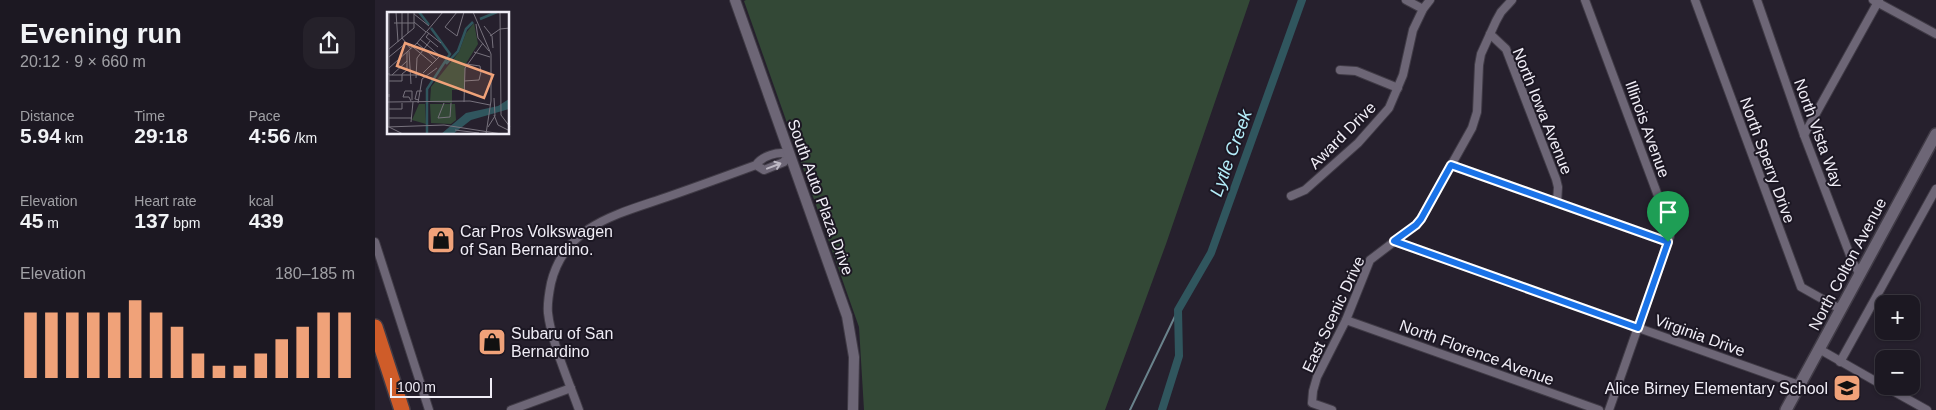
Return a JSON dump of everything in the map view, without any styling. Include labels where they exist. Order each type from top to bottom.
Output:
[{"type":"highway","points":[[375,327],[402,410]]},
{"type":"main road","name":"North Colton Avenue","points":[[1786,410],[1936,134]]},
{"type":"street","name":"South Auto Plaza Drive","points":[[735,0],[847,316],[854,357],[853,410]]},
{"type":"street","points":[[1406,0],[1423,9]]},
{"type":"street","name":"Award Drive","points":[[1291,196],[1305,190],[1358,143],[1389,108],[1398,88],[1413,30],[1423,9],[1430,0]]},
{"type":"street","name":"East Scenic Drive","points":[[1332,410],[1312,403],[1317,377],[1346,320],[1370,260],[1416,225],[1421,219],[1468,136],[1475,120],[1479,64],[1490,34],[1501,12],[1511,0]]},
{"type":"street","name":"Illinois Avenue","points":[[1585,0],[1667,220],[1670,236],[1609,410]]},
{"type":"street","name":"North Sperry Drive","points":[[1695,0],[1801,287],[1840,309]]},
{"type":"street","name":"North Vista Way","points":[[1757,0],[1804,135],[1853,263],[1860,274]]},
{"type":"street","points":[[1804,135],[1877,1],[1936,34]]},
{"type":"street","name":"North Iowa Avenue","points":[[1490,34],[1506,49],[1556,180],[1558,187],[1557,203]]},
{"type":"street","points":[[1340,70],[1356,71],[1398,88]]},
{"type":"street","points":[[579,410],[551,327],[548,312],[548,299],[553,277],[558,262],[569,246],[589,228],[605,219],[756,166],[764,170],[784,162],[789,154]]},
{"type":"street","points":[[1451,165],[1668,242]]},
{"type":"street","points":[[1840,362],[1936,188]]},
{"type":"street","name":"Virginia Drive","points":[[1394,241],[1799,385]]},
{"type":"street","points":[[375,242],[429,410]]},
{"type":"street","name":"North Florence Avenue","points":[[1346,320],[1599,410]]},
{"type":"street","points":[[1819,349],[1875,381]]},
{"type":"street","points":[[511,410],[571,388]]},
{"type":"street","points":[[1900,395],[1927,410]]},
{"type":"green space","points":[[1250,0],[1166,244],[1105,410],[864,410],[859,327],[744,1]]},
{"type":"waterway","name":"Lytle Creek","points":[[1162,410],[1179,356],[1178,310],[1211,253],[1302,0]]},
{"type":"waterway","name":"Lytle Creek","points":[[1130,410],[1178,310]]},
{"type":"place","name":"Car Pros Volkswagen of San Bernardino.","points":[[441,240]]},
{"type":"place","name":"Subaru of San Bernardino","points":[[492,342]]},
{"type":"place","name":"Alice Birney Elementary School","points":[[1847,388]]},
{"type":"route","points":[[1451,165],[1668,242],[1638,328],[1394,241],[1421,219],[1451,165]]}]
